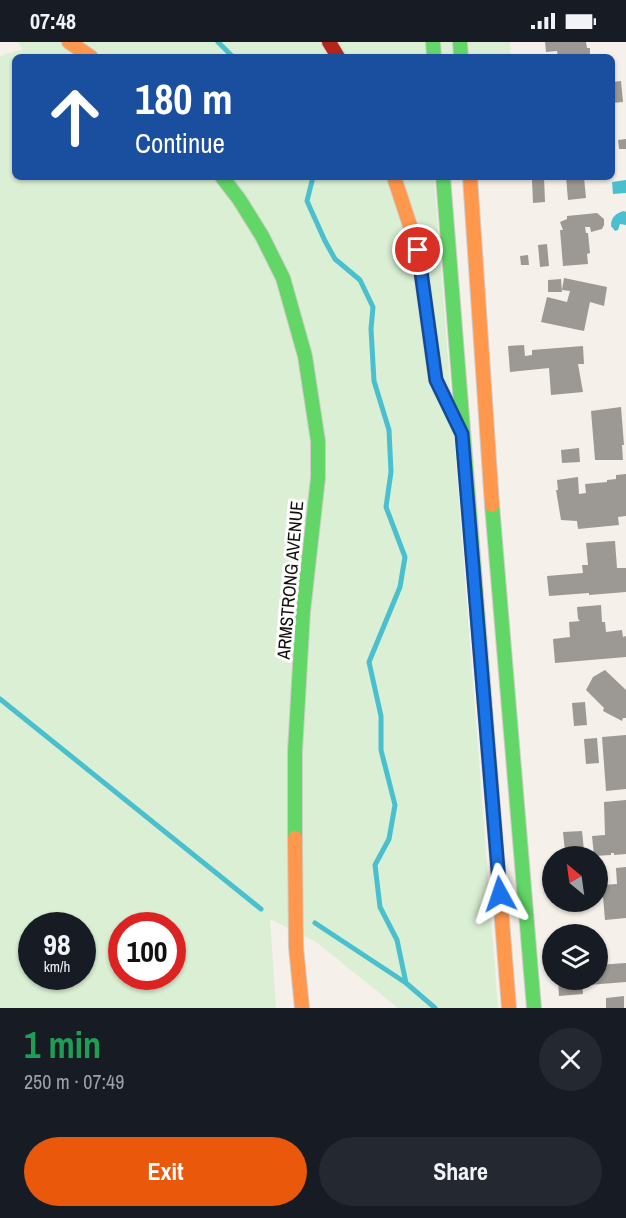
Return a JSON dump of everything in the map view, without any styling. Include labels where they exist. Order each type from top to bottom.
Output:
[{"type":"main road","points":[[69,42],[87,54]]},
{"type":"main road","name":"ARMSTRONG AVENUE","points":[[224,180],[239,198],[283,278],[305,356],[318,441],[318,478],[303,612],[295,752],[296,947],[302,1008]]},
{"type":"main road","points":[[395,180],[418,250],[436,380],[462,434]]},
{"type":"main road","points":[[443,180],[509,1008]]},
{"type":"main road","points":[[470,180],[491,493],[534,1008]]},
{"type":"main road","points":[[532,964],[540,1008]]},
{"type":"green space","points":[[18,42],[510,42],[511,54],[12,54],[12,180],[434,180],[498,1008],[398,1008],[316,942],[270,919],[276,1008],[0,1008],[0,56],[23,49]]},
{"type":"water","points":[[626,180],[626,193],[613,194],[612,182]]},
{"type":"water","points":[[626,212],[626,225],[620,224],[618,230],[615,231],[611,226],[612,220],[616,214]]},
{"type":"building","points":[[545,42],[586,42],[587,48],[590,48],[590,54],[546,52]]},
{"type":"building","points":[[621,81],[623,102],[615,103],[615,82]]},
{"type":"building","points":[[626,139],[626,149],[619,149],[618,140]]},
{"type":"building","points":[[532,180],[544,180],[545,202],[533,203]]},
{"type":"building","points":[[566,180],[584,180],[586,198],[568,200]]},
{"type":"building","points":[[597,213],[604,219],[602,229],[591,232],[590,227],[585,227],[588,233],[590,253],[587,254],[588,264],[563,266],[560,230],[563,230],[560,222],[567,219],[567,216]]},
{"type":"building","points":[[547,244],[549,266],[540,267],[538,245]]},
{"type":"building","points":[[528,255],[529,265],[521,265],[520,256]]},
{"type":"building","points":[[564,278],[607,287],[604,306],[590,302],[584,331],[541,322],[547,297],[567,302],[570,291],[562,290]]},
{"type":"building","points":[[561,279],[562,292],[548,292],[548,280]]},
{"type":"building","points":[[524,345],[525,356],[532,355],[532,350],[583,346],[584,364],[578,364],[583,392],[551,395],[549,368],[510,372],[508,346]]},
{"type":"building","points":[[621,407],[623,460],[595,460],[591,411]]},
{"type":"building","points":[[579,448],[580,462],[562,463],[561,450]]},
{"type":"building","points":[[626,474],[626,516],[618,517],[619,525],[578,529],[577,521],[561,520],[556,490],[558,490],[557,480],[578,477],[579,494],[586,493],[585,484],[607,482],[607,480],[616,479],[616,475]]},
{"type":"building","points":[[615,541],[617,568],[626,568],[626,592],[549,596],[547,576],[583,573],[582,565],[588,565],[586,543]]},
{"type":"building","points":[[601,605],[602,622],[605,622],[606,632],[622,630],[623,637],[626,636],[626,657],[555,663],[553,639],[570,637],[569,622],[580,621],[577,607]]},
{"type":"building","points":[[605,670],[626,690],[626,718],[622,721],[603,711],[604,708],[586,690],[593,677]]},
{"type":"building","points":[[585,702],[587,725],[574,726],[572,703]]},
{"type":"building","points":[[626,735],[626,789],[606,791],[602,737]]},
{"type":"building","points":[[597,738],[599,763],[586,764],[584,739]]},
{"type":"building","points":[[626,800],[626,854],[611,853],[608,855],[608,846],[593,846],[592,836],[605,835],[604,802]]},
{"type":"building","points":[[582,831],[584,846],[564,846],[563,832]]},
{"type":"building","points":[[626,867],[626,918],[605,920],[604,912],[608,912],[608,885],[617,884],[616,868]]},
{"type":"building","points":[[626,963],[626,982],[608,983],[608,964]]},
{"type":"building","points":[[559,990],[583,990],[583,994],[559,996]]},
{"type":"building","points":[[624,996],[624,1008],[606,1008],[606,998]]},
{"type":"waterway","points":[[218,42],[230,54]]},
{"type":"waterway","points":[[312,180],[307,201],[325,241],[335,259],[360,280],[373,307],[371,329],[374,381],[389,430],[391,472],[386,507],[405,557],[400,587],[369,662],[381,716],[381,750],[395,805],[389,839],[375,865],[380,907],[397,940],[406,983],[435,1008]]},
{"type":"waterway","points":[[0,699],[261,909]]},
{"type":"waterway","points":[[315,923],[406,983]]},
{"type":"traffic: fast","points":[[433,42],[434,54]]},
{"type":"traffic: fast","points":[[460,42],[461,54]]},
{"type":"traffic: fast","points":[[224,180],[262,236],[283,278],[305,356],[318,441],[318,478],[303,612],[295,751],[295,838]]},
{"type":"traffic: fast","points":[[443,180],[488,746]]},
{"type":"traffic: fast","points":[[492,505],[534,1008]]},
{"type":"traffic: slow","points":[[69,42],[87,54]]},
{"type":"traffic: slow","points":[[395,180],[418,250],[436,380],[455,418]]},
{"type":"traffic: slow","points":[[470,180],[492,505]]},
{"type":"traffic: slow","points":[[488,746],[509,1008]]},
{"type":"traffic: slow","points":[[295,838],[296,947],[302,1008]]},
{"type":"traffic: jam","points":[[329,42],[336,54]]},
{"type":"route","points":[[418,250],[436,380],[462,434],[500,894]]}]
